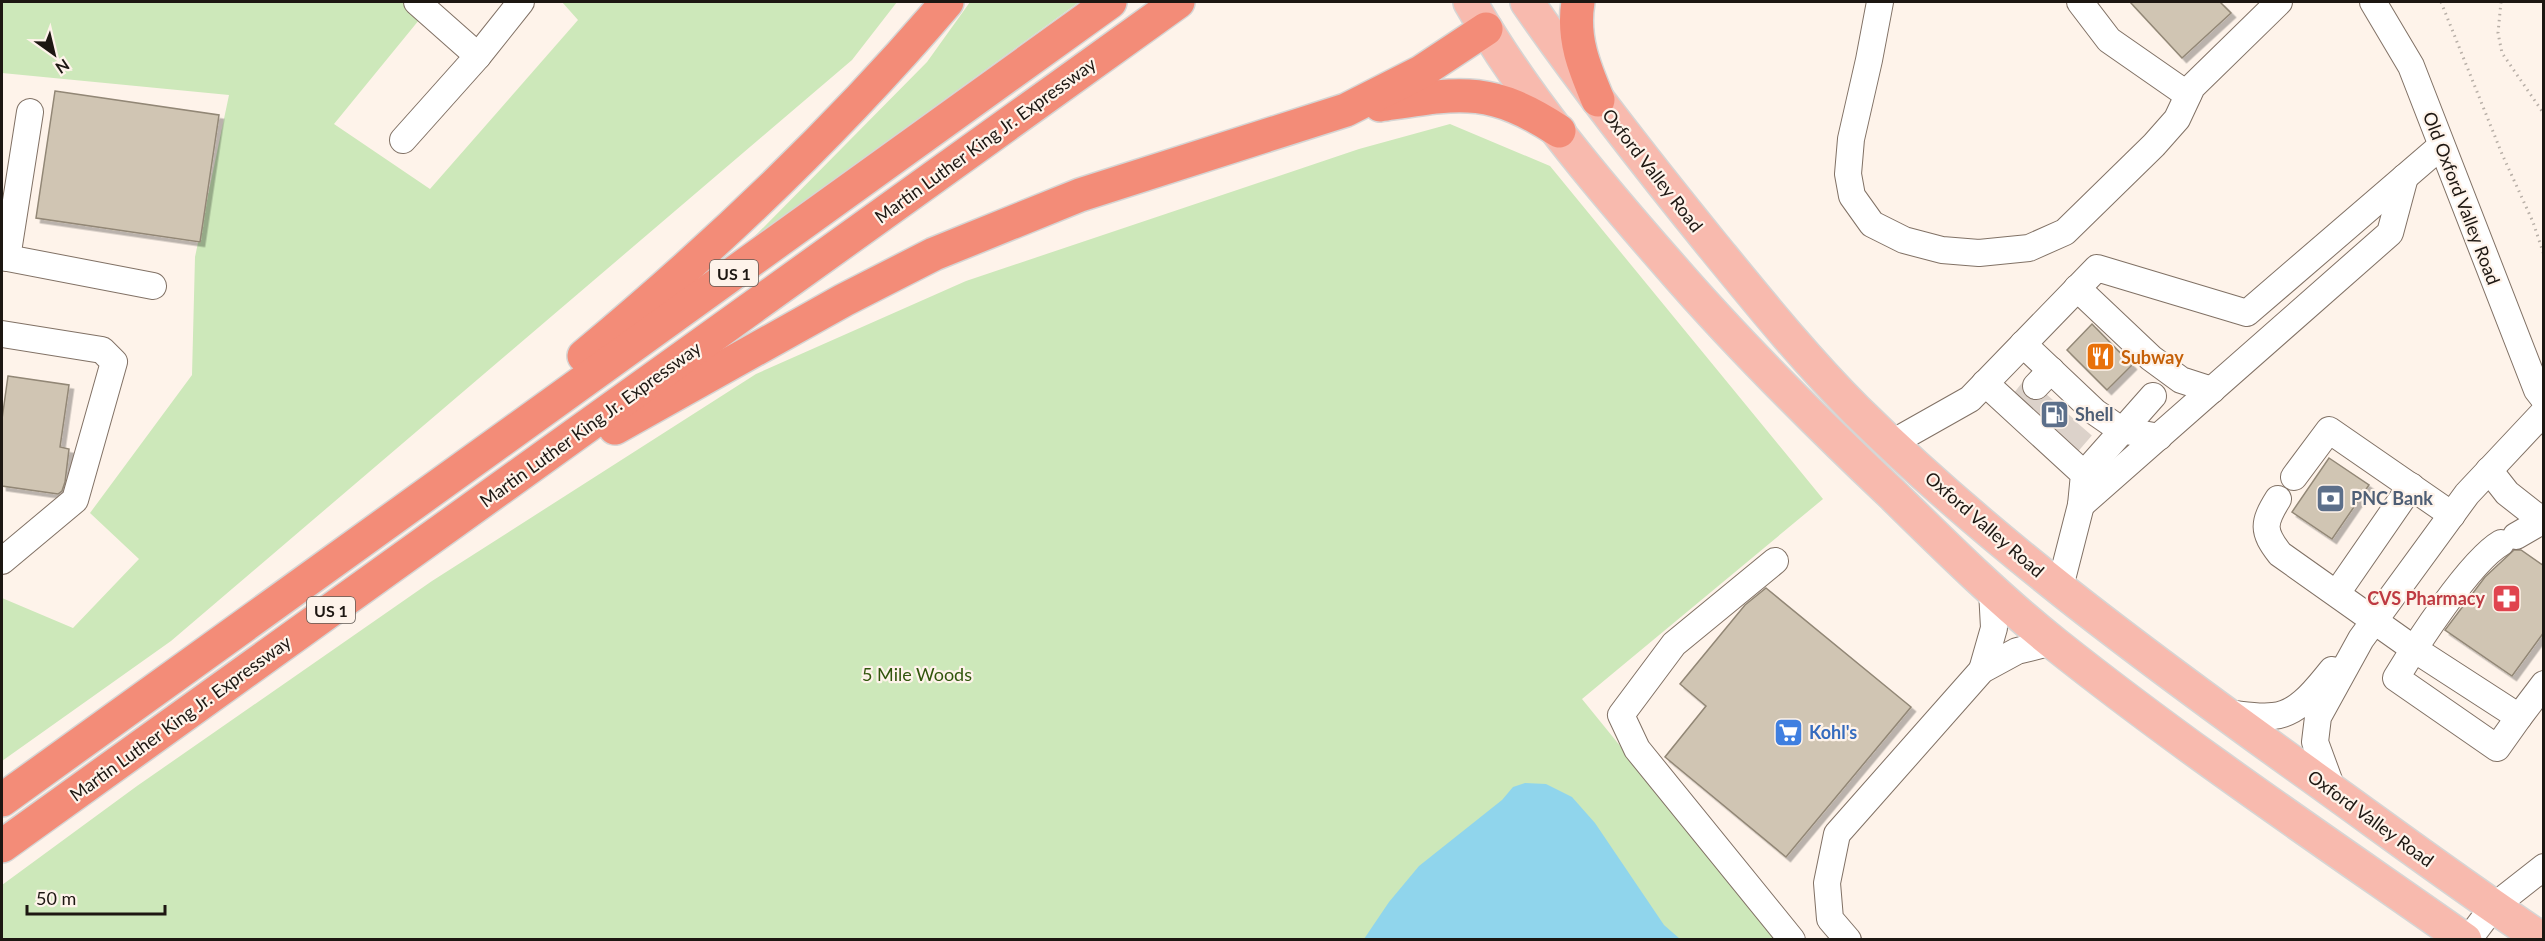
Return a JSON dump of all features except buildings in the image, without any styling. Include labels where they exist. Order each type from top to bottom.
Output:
[{"type":"highway","points":[[358,544],[613,332],[723,237],[862,98],[947,2]]},
{"type":"highway","name":"Martin Luther King Jr. Expressway","points":[[2,800],[1110,2]]},
{"type":"highway","name":"Martin Luther King Jr. Expressway","points":[[2,846],[1178,2]]},
{"type":"highway","points":[[1578,2],[1577,38],[1598,100]]},
{"type":"highway","points":[[470,510],[844,300],[934,254],[1080,195],[1346,110],[1421,72],[1478,15]]},
{"type":"highway","points":[[1346,110],[1465,94],[1483,96],[1521,108],[1559,131]]},
{"type":"main road","points":[[1526,2],[1478,15],[1559,131],[1645,237],[1734,337],[1829,434],[1992,590],[2053,642],[2164,729],[2466,939]]},
{"type":"main road","name":"Oxford Valley Road","points":[[1526,2],[1598,100],[1766,310],[1857,411],[1974,518],[2060,587],[2224,713],[2493,907],[2543,939]]},
{"type":"street","points":[[417,2],[478,56]]},
{"type":"street","points":[[403,140],[478,56],[521,2]]},
{"type":"street","points":[[1880,2],[1851,139],[1848,174],[1852,196],[1872,224],[1904,240],[1942,250],[1979,253],[2029,248],[2065,232],[2154,145],[2177,119],[2192,87],[2272,4]]},
{"type":"street","points":[[2080,2],[2109,40],[2188,95]]},
{"type":"street","name":"Old Oxford Valley Road","points":[[2373,2],[2411,66],[2537,390],[2544,399]]},
{"type":"street","points":[[30,112],[4,257],[153,286]]},
{"type":"street","points":[[1892,443],[1970,399],[2097,268],[2247,313],[2441,146]]},
{"type":"street","points":[[2081,505],[2390,233],[2405,177]]},
{"type":"street","points":[[2078,288],[2159,363],[2181,380],[2212,390]]},
{"type":"street","points":[[2,334],[102,350],[114,362],[75,500],[2,561]]},
{"type":"street","points":[[2024,344],[2084,474],[2081,505],[2060,587]]},
{"type":"street","points":[[1985,383],[2054,413],[2159,437]]},
{"type":"street","points":[[2084,474],[2153,396]]},
{"type":"street","points":[[2224,713],[2272,716],[2291,710],[2318,686],[2368,629],[2467,494],[2544,412]]},
{"type":"street","points":[[2294,477],[2329,430],[2452,515]]},
{"type":"street","points":[[2489,470],[2507,494],[2521,531],[2492,548],[2467,577],[2414,649],[2396,678],[2497,748],[2544,684]]},
{"type":"street","points":[[2337,593],[2411,486]]},
{"type":"street","points":[[2278,499],[2267,516],[2265,525],[2271,543],[2280,554],[2337,593],[2368,629],[2414,649],[2519,717]]},
{"type":"street","points":[[1775,561],[1674,644],[1621,715],[1637,748],[1792,939]]},
{"type":"street","points":[[1982,670],[1994,628],[1992,590]]},
{"type":"street","points":[[2333,791],[2315,742],[2318,717],[2368,629]]},
{"type":"street","points":[[1848,939],[1830,919],[1827,883],[1837,834],[1982,670],[2017,651],[2053,642]]},
{"type":"street","points":[[2466,939],[2493,907],[2544,867]]},
{"type":"path","points":[[2441,2],[2502,154],[2533,222],[2544,255]]},
{"type":"path","points":[[2501,2],[2498,33],[2502,53],[2544,114]]},
{"type":"green space","points":[[2,2],[420,2],[428,9],[334,124],[430,189],[578,20],[562,2],[897,2],[852,60],[171,641],[2,761],[2,598],[73,628],[139,559],[90,513],[192,375],[195,257],[229,95],[2,73]]},
{"type":"green space","points":[[970,2],[1079,2],[752,239],[927,62]]},
{"type":"green space","name":"5 Mile Woods","points":[[1450,124],[1550,166],[1823,499],[1582,699],[1777,939],[2,940],[2,885],[137,786],[432,581],[756,374],[966,281],[1359,149]]},
{"type":"water","points":[[1525,783],[1546,784],[1572,797],[1595,823],[1664,925],[1680,939],[1364,939],[1389,902],[1419,866],[1502,800],[1513,787]]},
{"type":"tunnel","points":[[2024,401],[2036,386]]},
{"type":"tunnel","points":[[2040,415],[2053,400]]},
{"type":"tunnel","points":[[2054,428],[2067,413]]},
{"type":"tunnel","points":[[2069,442],[2082,427]]},
{"type":"place","name":"Subway","points":[[2100,357]]},
{"type":"place","name":"Shell","points":[[2054,414]]},
{"type":"place","name":"PNC Bank","points":[[2330,498]]},
{"type":"place","name":"CVS Pharmacy","points":[[2506,598]]},
{"type":"place","name":"Kohl's","points":[[1788,732]]}]
